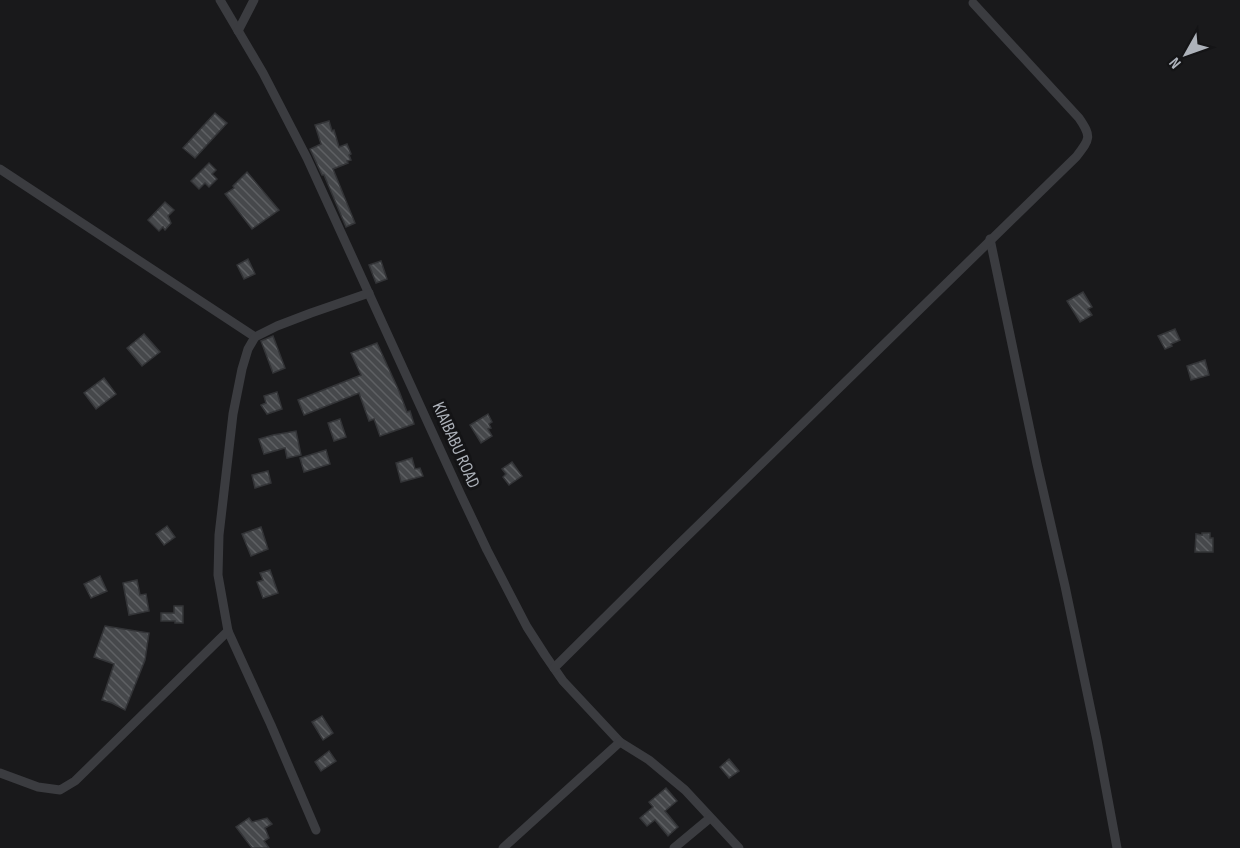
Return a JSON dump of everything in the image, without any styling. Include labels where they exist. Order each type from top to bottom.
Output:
[{"type":"street","name":"KIAIBABU ROAD","points":[[220,0],[308,158],[487,550],[527,627],[554,668],[586,706],[621,742],[649,760],[685,790],[739,848]]},
{"type":"street","points":[[238,31],[254,0]]},
{"type":"street","points":[[554,668],[683,539],[1076,157],[1087,143],[1087,130],[1079,118],[973,3]]},
{"type":"street","points":[[0,169],[255,338]]},
{"type":"street","points":[[990,239],[1070,608],[1118,848]]},
{"type":"street","points":[[316,830],[228,631],[218,575],[219,535],[233,414],[248,349],[255,338],[277,326],[369,293]]},
{"type":"street","points":[[0,773],[38,787],[60,789],[75,781],[228,631]]},
{"type":"street","points":[[502,848],[621,742]]},
{"type":"street","points":[[674,848],[710,818]]},
{"type":"building","points":[[215,113],[227,123],[195,158],[183,148]]},
{"type":"building","points":[[329,121],[339,147],[347,144],[351,154],[349,155],[351,160],[347,161],[348,163],[333,169],[355,223],[346,227],[324,175],[310,149],[321,144],[315,125]]},
{"type":"building","points":[[209,163],[216,170],[212,174],[217,179],[209,187],[205,183],[199,189],[191,181]]},
{"type":"building","points":[[247,172],[279,210],[252,229],[225,194],[234,188],[233,186]]},
{"type":"building","points":[[165,202],[174,210],[168,216],[171,223],[165,230],[163,227],[159,231],[148,220]]},
{"type":"building","points":[[248,259],[255,274],[244,279],[237,265]]},
{"type":"building","points":[[381,261],[387,279],[376,283],[369,265]]},
{"type":"building","points":[[1083,292],[1092,307],[1088,309],[1092,315],[1080,322],[1067,301]]},
{"type":"building","points":[[1175,329],[1180,340],[1165,349],[1158,336]]},
{"type":"building","points":[[144,334],[160,352],[142,366],[127,348]]},
{"type":"building","points":[[273,336],[285,368],[273,373],[261,341]]},
{"type":"building","points":[[377,343],[414,424],[380,436],[374,419],[369,421],[359,393],[304,415],[298,400],[361,375],[351,353]]},
{"type":"building","points":[[1205,360],[1209,375],[1191,380],[1187,366]]},
{"type":"building","points":[[104,378],[116,394],[96,409],[84,393]]},
{"type":"building","points":[[277,392],[282,409],[267,414],[261,405],[266,403],[264,396]]},
{"type":"building","points":[[488,414],[492,422],[489,424],[491,428],[488,429],[492,436],[481,443],[470,425]]},
{"type":"building","points":[[340,419],[346,437],[334,441],[328,423]]},
{"type":"building","points":[[296,431],[301,455],[287,458],[285,448],[264,454],[259,439]]},
{"type":"building","points":[[326,450],[330,464],[304,472],[300,458]]},
{"type":"building","points":[[412,458],[415,469],[420,468],[423,476],[401,482],[396,463]]},
{"type":"building","points":[[512,462],[522,476],[509,485],[503,477],[506,474],[502,469]]},
{"type":"building","points":[[268,471],[271,483],[255,488],[252,475]]},
{"type":"building","points":[[167,526],[175,537],[164,545],[156,534]]},
{"type":"building","points":[[261,527],[268,549],[251,556],[242,534]]},
{"type":"building","points":[[1202,533],[1210,533],[1210,538],[1213,538],[1213,552],[1195,552],[1196,534],[1202,535]]},
{"type":"building","points":[[270,570],[278,593],[263,598],[257,582],[263,580],[260,573]]},
{"type":"building","points":[[100,576],[107,591],[91,598],[84,584]]},
{"type":"building","points":[[137,580],[140,595],[146,594],[149,611],[129,615],[123,583]]},
{"type":"building","points":[[174,606],[183,606],[183,623],[161,621],[161,613],[174,613]]},
{"type":"building","points":[[105,626],[149,633],[145,660],[125,710],[102,700],[114,664],[94,657]]},
{"type":"building","points":[[322,716],[333,733],[323,740],[312,722]]},
{"type":"building","points":[[329,751],[336,761],[321,771],[315,762]]},
{"type":"building","points":[[729,759],[739,771],[729,778],[720,767]]},
{"type":"building","points":[[666,788],[677,801],[665,811],[678,827],[668,836],[655,820],[647,826],[640,818],[653,807],[649,802]]},
{"type":"building","points":[[249,818],[252,822],[267,818],[272,824],[265,828],[269,838],[264,841],[269,848],[252,848],[236,827]]}]
